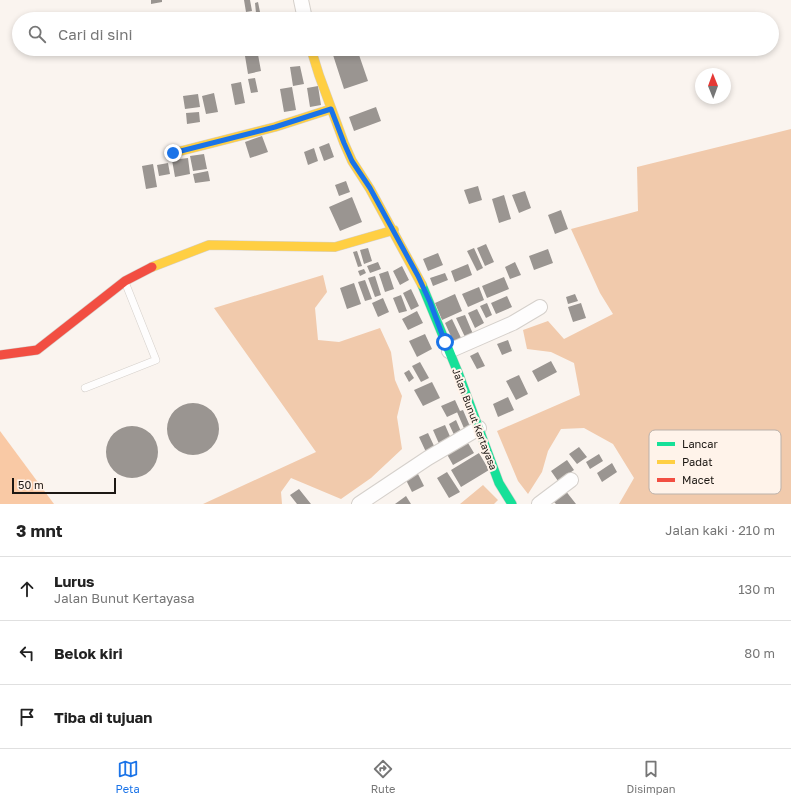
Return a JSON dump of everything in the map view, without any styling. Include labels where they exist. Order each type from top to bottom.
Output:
[{"type":"street","points":[[301,0],[304,12]]},
{"type":"street","name":"Jalan Bunut Kertayasa","points":[[313,56],[344,143],[352,161],[394,230],[430,302],[499,483],[512,504]]},
{"type":"street","points":[[173,153],[275,127],[331,109]]},
{"type":"street","points":[[0,355],[38,350],[125,282],[160,262],[209,245],[335,247],[394,230]]},
{"type":"street","points":[[449,351],[513,322],[540,307]]},
{"type":"street","points":[[359,504],[428,458],[479,428]]},
{"type":"street","points":[[539,504],[571,480]]},
{"type":"lane","points":[[85,388],[156,360],[125,282]]},
{"type":"shaded area","points":[[791,129],[791,504],[619,504],[634,478],[613,444],[584,428],[561,429],[548,451],[542,472],[528,494],[518,481],[497,431],[580,395],[574,363],[551,352],[527,349],[523,330],[548,321],[564,339],[613,314],[600,293],[571,229],[638,211],[637,167]]},
{"type":"shaded area","points":[[323,275],[327,292],[315,308],[318,340],[339,342],[380,328],[391,352],[395,380],[402,396],[397,417],[402,449],[371,478],[341,499],[291,478],[281,492],[282,504],[203,504],[316,452],[214,308]]},
{"type":"shaded area","points":[[0,431],[54,504],[0,504]]},
{"type":"shaded area","points":[[483,485],[498,500],[494,504],[460,504]]},
{"type":"building","points":[[151,0],[162,0],[162,2],[151,4]]},
{"type":"building","points":[[244,0],[250,0],[252,11],[246,12]]},
{"type":"building","points":[[258,2],[260,12],[256,12],[255,3]]},
{"type":"building","points":[[245,56],[258,56],[261,71],[248,74]]},
{"type":"building","points":[[333,56],[359,56],[368,81],[344,89]]},
{"type":"building","points":[[300,66],[304,84],[293,86],[290,67]]},
{"type":"building","points":[[255,78],[258,92],[251,93],[248,79]]},
{"type":"building","points":[[241,82],[245,103],[235,105],[231,84]]},
{"type":"building","points":[[318,86],[321,105],[310,107],[307,88]]},
{"type":"building","points":[[292,87],[296,110],[284,112],[280,89]]},
{"type":"building","points":[[214,93],[218,112],[206,114],[202,96]]},
{"type":"building","points":[[198,94],[200,107],[185,109],[183,96]]},
{"type":"building","points":[[376,107],[381,121],[354,131],[349,117]]},
{"type":"building","points":[[199,112],[200,122],[187,124],[186,113]]},
{"type":"building","points":[[262,136],[268,152],[250,158],[245,142]]},
{"type":"building","points":[[329,143],[334,157],[324,161],[319,147]]},
{"type":"building","points":[[314,148],[318,161],[308,165],[304,152]]},
{"type":"building","points":[[204,154],[207,169],[193,171],[190,156]]},
{"type":"building","points":[[188,158],[190,174],[175,177],[172,160]]},
{"type":"building","points":[[168,163],[170,174],[159,176],[157,165]]},
{"type":"building","points":[[153,164],[157,187],[146,189],[142,166]]},
{"type":"building","points":[[208,171],[210,181],[195,183],[193,174]]},
{"type":"building","points":[[346,181],[350,192],[339,196],[335,185]]},
{"type":"building","points":[[478,186],[482,200],[469,204],[464,190]]},
{"type":"building","points":[[525,191],[531,208],[519,213],[512,195]]},
{"type":"building","points":[[504,195],[511,219],[499,223],[492,199]]},
{"type":"building","points":[[352,197],[362,222],[340,231],[329,207]]},
{"type":"building","points":[[561,210],[568,229],[555,234],[548,215]]},
{"type":"building","points":[[486,244],[494,262],[485,266],[477,248]]},
{"type":"building","points":[[368,248],[372,261],[364,264],[360,250]]},
{"type":"building","points":[[474,248],[483,268],[477,271],[467,251]]},
{"type":"building","points":[[548,249],[553,263],[534,270],[529,256]]},
{"type":"building","points":[[357,251],[362,266],[358,267],[353,252]]},
{"type":"building","points":[[438,253],[443,265],[428,271],[423,259]]},
{"type":"building","points":[[378,262],[381,269],[370,273],[367,266]]},
{"type":"building","points":[[515,262],[521,275],[510,279],[505,267]]},
{"type":"building","points":[[468,264],[472,275],[455,282],[451,271]]},
{"type":"building","points":[[402,266],[409,280],[400,285],[393,271]]},
{"type":"building","points":[[364,269],[366,273],[360,276],[358,271]]},
{"type":"building","points":[[388,271],[394,289],[385,292],[379,274]]},
{"type":"building","points":[[445,273],[448,280],[433,286],[430,278]]},
{"type":"building","points":[[375,276],[381,295],[375,297],[368,278]]},
{"type":"building","points":[[504,277],[509,289],[487,298],[482,286]]},
{"type":"building","points":[[365,280],[372,299],[365,301],[358,282]]},
{"type":"building","points":[[354,283],[361,304],[347,309],[340,288]]},
{"type":"building","points":[[479,287],[484,300],[468,307],[462,294]]},
{"type":"building","points":[[411,289],[419,306],[411,310],[403,293]]},
{"type":"building","points":[[455,294],[462,311],[442,320],[435,303]]},
{"type":"building","points":[[575,294],[578,301],[568,304],[566,297]]},
{"type":"building","points":[[401,295],[407,311],[399,313],[393,298]]},
{"type":"building","points":[[507,296],[512,307],[496,314],[491,303]]},
{"type":"building","points":[[383,298],[389,312],[378,317],[372,303]]},
{"type":"building","points":[[487,303],[492,315],[486,318],[480,306]]},
{"type":"building","points":[[581,303],[586,318],[573,322],[568,307]]},
{"type":"building","points":[[477,309],[484,323],[475,328],[468,313]]},
{"type":"building","points":[[417,311],[423,323],[408,330],[402,319]]},
{"type":"building","points":[[465,315],[473,334],[465,337],[456,318]]},
{"type":"building","points":[[452,319],[462,340],[454,343],[445,323]]},
{"type":"building","points":[[425,334],[432,349],[417,357],[409,341]]},
{"type":"building","points":[[508,340],[512,351],[502,355],[497,344]]},
{"type":"building","points":[[478,352],[485,366],[477,369],[470,356]]},
{"type":"building","points":[[551,361],[557,372],[538,382],[532,371]]},
{"type":"building","points":[[420,362],[429,378],[421,382],[412,366]]},
{"type":"building","points":[[409,370],[414,378],[409,382],[404,373]]},
{"type":"building","points":[[519,375],[528,394],[516,400],[506,381]]},
{"type":"building","points":[[432,382],[440,398],[423,406],[414,390]]},
{"type":"building","points":[[508,397],[514,410],[498,417],[493,404]]},
{"type":"building","points":[[455,400],[460,411],[447,417],[441,406]]},
{"type":"building","points":[[188,403],[198,403],[212,410],[219,424],[219,434],[212,448],[198,455],[188,455],[178,451],[171,444],[167,434],[167,424],[171,414],[178,407]]},
{"type":"building","points":[[463,410],[472,431],[466,433],[457,412]]},
{"type":"building","points":[[456,420],[463,436],[456,439],[449,424]]},
{"type":"building","points":[[445,425],[452,441],[440,446],[433,430]]},
{"type":"building","points":[[127,426],[137,426],[151,433],[158,447],[158,457],[151,471],[137,478],[127,478],[117,474],[110,467],[106,457],[106,447],[110,437],[117,430]]},
{"type":"building","points":[[428,433],[435,448],[426,452],[419,437]]},
{"type":"building","points":[[465,438],[474,453],[453,465],[444,449]]},
{"type":"building","points":[[579,447],[587,457],[577,464],[569,454]]},
{"type":"building","points":[[479,453],[489,470],[461,487],[451,470]]},
{"type":"building","points":[[599,454],[603,461],[590,469],[586,462]]},
{"type":"building","points":[[567,460],[574,470],[558,481],[551,471]]},
{"type":"building","points":[[612,463],[617,472],[602,482],[597,473]]},
{"type":"building","points":[[416,470],[424,486],[412,492],[404,476]]},
{"type":"building","points":[[447,472],[460,492],[449,498],[437,478]]},
{"type":"building","points":[[299,489],[311,504],[297,504],[290,495]]},
{"type":"building","points":[[565,490],[576,504],[556,504],[552,500]]},
{"type":"building","points":[[406,496],[411,504],[395,504]]},
{"type":"traffic: fast","points":[[422,285],[459,375],[499,483],[512,504]]},
{"type":"traffic: slow","points":[[313,56],[344,143],[352,161],[370,189],[422,285]]},
{"type":"traffic: slow","points":[[173,153],[275,127],[331,109]]},
{"type":"traffic: slow","points":[[152,267],[209,245],[335,247],[394,230]]},
{"type":"traffic: jam","points":[[0,355],[37,350],[125,281],[152,267]]},
{"type":"route","points":[[173,153],[275,127],[331,109],[352,161],[370,188],[418,276],[430,302],[445,342]]}]
